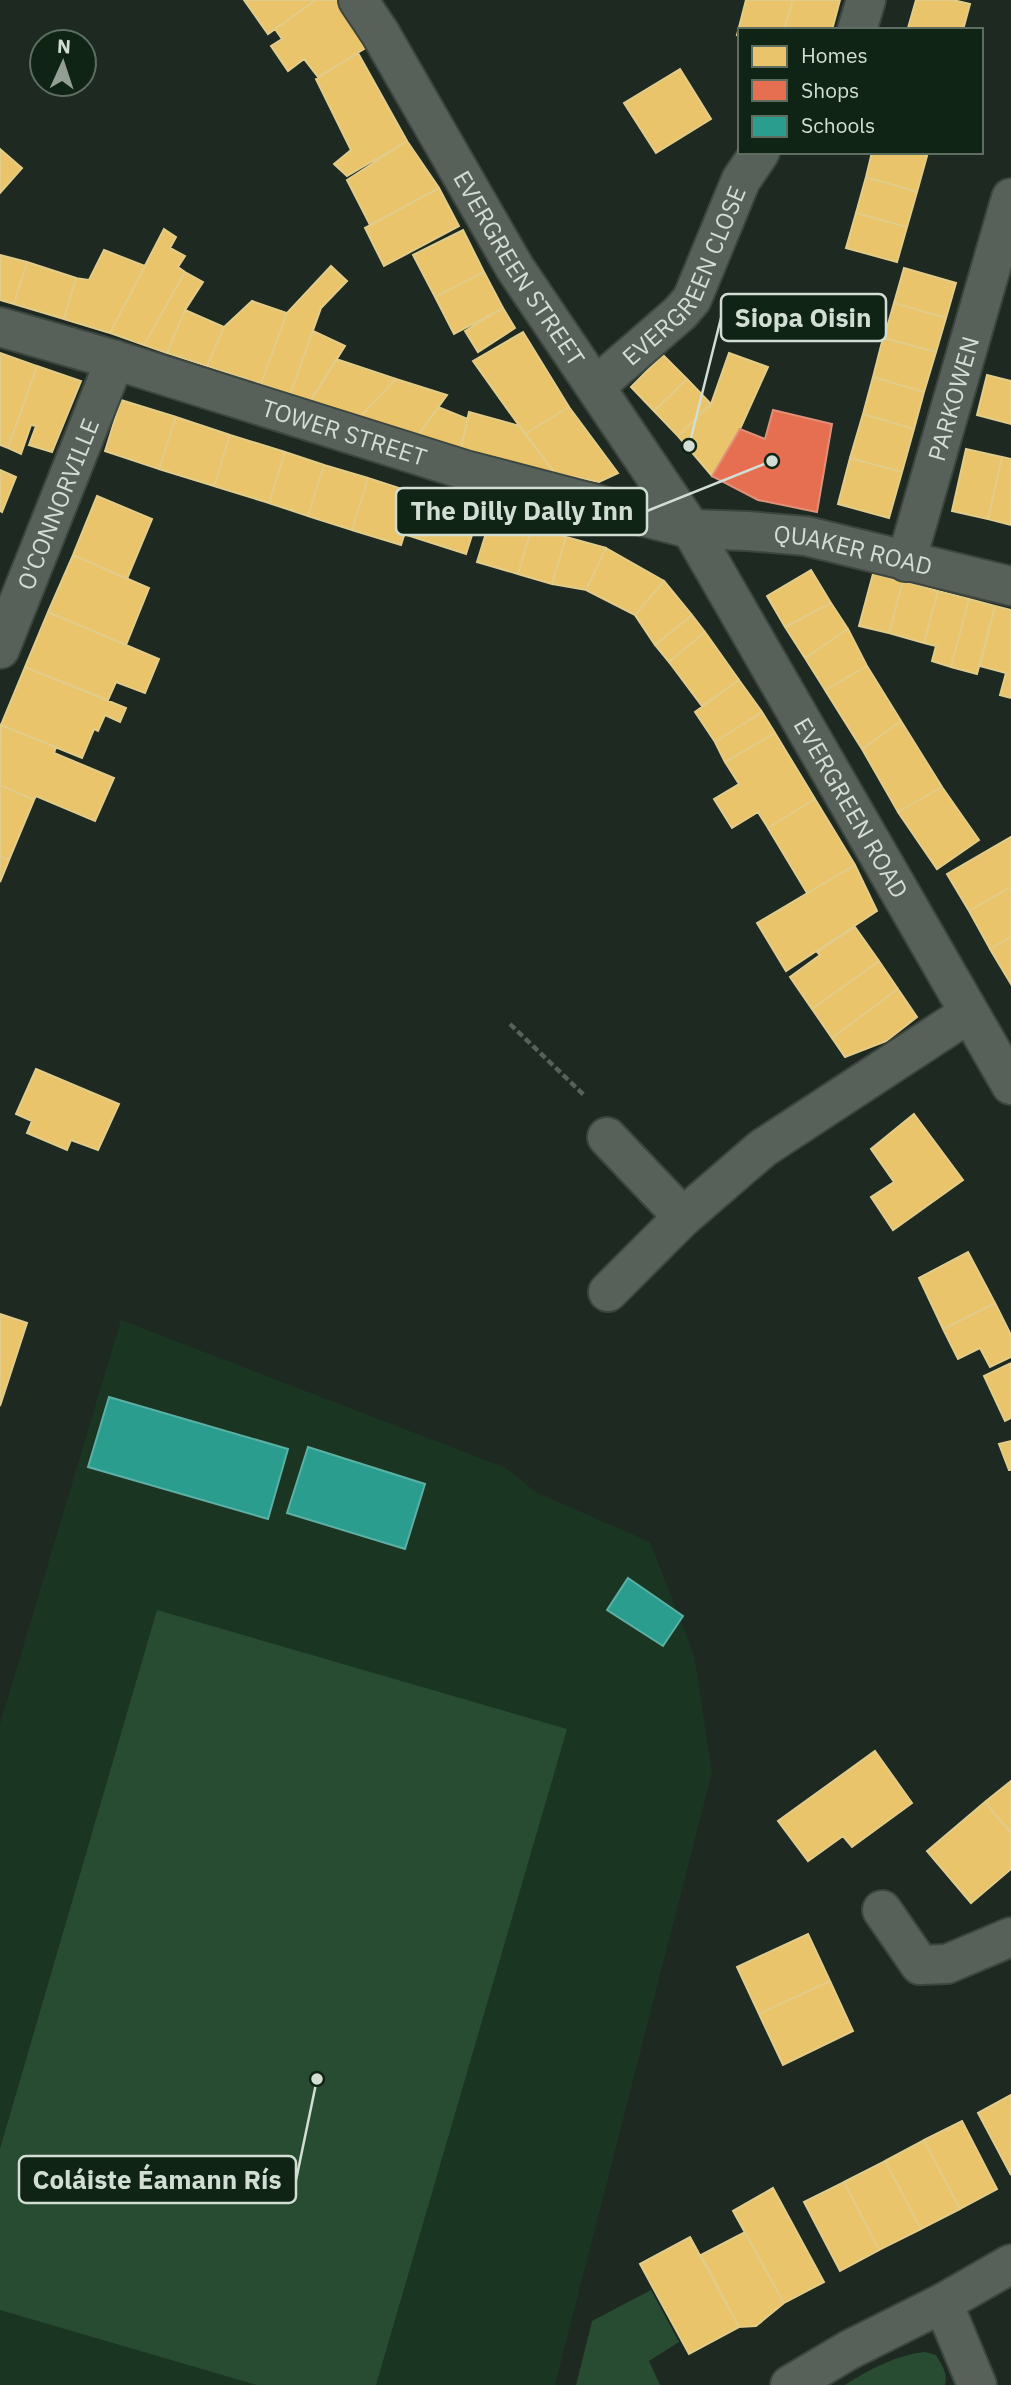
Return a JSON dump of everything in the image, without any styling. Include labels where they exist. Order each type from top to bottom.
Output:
[{"type":"street","name":"EVERGREEN STREET","points":[[358,0],[380,33],[515,268],[691,529]]},
{"type":"street","points":[[859,28],[866,0]]},
{"type":"street","name":"EVERGREEN CLOSE","points":[[596,386],[668,324],[692,299],[741,180],[759,154]]},
{"type":"street","name":"PARKOWEN","points":[[906,562],[1005,234],[1011,198]]},
{"type":"street","name":"TOWER STREET","points":[[0,327],[115,360],[465,470],[691,529]]},
{"type":"street","name":"O'CONNORVILLE","points":[[0,649],[115,360]]},
{"type":"street","name":"QUAKER ROAD","points":[[691,529],[806,536],[1011,586]]},
{"type":"street","name":"EVERGREEN ROAD","points":[[691,529],[1011,1085]]},
{"type":"street","points":[[608,1292],[683,1217],[764,1148],[969,1013]]},
{"type":"street","points":[[607,1138],[683,1217]]},
{"type":"street","points":[[882,1910],[920,1965],[947,1964],[1011,1937]]},
{"type":"street","points":[[790,2385],[849,2350],[943,2303],[1011,2263]]},
{"type":"street","points":[[943,2303],[977,2385]]},
{"type":"path","points":[[510,1024],[611,1121],[607,1138]]},
{"type":"shaded area","points":[[121,1320],[506,1468],[537,1493],[650,1542],[694,1655],[712,1772],[555,2385],[0,2385],[0,1724]]},
{"type":"shaded area","points":[[157,1610],[567,1729],[376,2385],[257,2385],[0,2310],[0,2149]]},
{"type":"shaded area","points":[[651,2290],[679,2342],[649,2361],[660,2385],[576,2385],[592,2321]]},
{"type":"shaded area","points":[[925,2352],[936,2355],[945,2373],[945,2385],[845,2385],[884,2364]]},
{"type":"building: Homes","points":[[244,0],[316,0],[268,34]]},
{"type":"building: Homes","points":[[316,0],[340,0],[369,46],[318,77],[304,59],[288,71],[271,46],[282,39],[275,29]]},
{"type":"building: Homes","points":[[746,0],[793,0],[785,28],[739,28]]},
{"type":"building: Homes","points":[[793,0],[840,0],[833,28],[785,28]]},
{"type":"building: Homes","points":[[916,0],[953,0],[970,4],[964,28],[908,28]]},
{"type":"building: Homes","points":[[358,53],[407,141],[347,176],[334,164],[351,150],[316,79]]},
{"type":"building: Homes","points":[[680,69],[711,119],[656,153],[624,103]]},
{"type":"building: Homes","points":[[407,141],[439,188],[370,225],[347,180]]},
{"type":"building: Homes","points":[[0,149],[22,168],[0,193]]},
{"type":"building: Homes","points":[[872,154],[927,156],[917,192],[866,177]]},
{"type":"building: Homes","points":[[866,177],[917,192],[907,227],[856,213]]},
{"type":"building: Homes","points":[[439,188],[459,226],[384,266],[365,228]]},
{"type":"building: Homes","points":[[856,213],[907,227],[897,262],[846,248]]},
{"type":"building: Homes","points":[[164,229],[176,237],[170,248],[185,256],[178,267],[185,272],[144,345],[110,333]]},
{"type":"building: Homes","points":[[463,230],[484,272],[435,297],[413,255]]},
{"type":"building: Homes","points":[[104,250],[145,266],[110,333],[64,319],[76,278],[89,280]]},
{"type":"building: Homes","points":[[0,255],[27,262],[14,304],[0,300]]},
{"type":"building: Homes","points":[[27,262],[76,278],[64,319],[14,304]]},
{"type":"building: Homes","points":[[331,266],[347,281],[321,308],[290,395],[261,384],[287,313]]},
{"type":"building: Homes","points":[[904,268],[956,283],[946,318],[894,303]]},
{"type":"building: Homes","points":[[185,272],[203,282],[185,310],[167,353],[144,345]]},
{"type":"building: Homes","points":[[484,272],[503,308],[454,334],[435,297]]},
{"type":"building: Homes","points":[[252,301],[287,313],[261,384],[207,366],[224,327]]},
{"type":"building: Homes","points":[[894,303],[946,318],[936,352],[884,338]]},
{"type":"building: Homes","points":[[503,308],[515,328],[478,352],[465,331]]},
{"type":"building: Homes","points":[[185,310],[224,327],[207,366],[167,353]]},
{"type":"building: Homes","points":[[313,331],[345,346],[310,402],[290,395]]},
{"type":"building: Homes","points":[[523,332],[569,407],[525,434],[473,361]]},
{"type":"building: Homes","points":[[883,338],[936,352],[924,392],[873,377]]},
{"type":"building: Homes","points":[[0,353],[37,366],[8,448],[0,445]]},
{"type":"building: Homes","points":[[729,353],[768,367],[740,429],[712,476],[678,436],[711,404]]},
{"type":"building: Homes","points":[[663,355],[687,379],[654,411],[631,387]]},
{"type":"building: Homes","points":[[336,359],[396,379],[359,418],[310,402]]},
{"type":"building: Homes","points":[[37,366],[81,381],[52,452],[29,445],[36,426],[31,425],[21,454],[8,448]]},
{"type":"building: Homes","points":[[987,375],[1011,381],[1011,424],[977,415]]},
{"type":"building: Homes","points":[[873,377],[924,392],[914,429],[863,414]]},
{"type":"building: Homes","points":[[396,379],[447,395],[417,437],[359,418]]},
{"type":"building: Homes","points":[[687,379],[711,404],[678,436],[654,411]]},
{"type":"building: Homes","points":[[121,400],[176,417],[159,469],[105,451]]},
{"type":"building: Homes","points":[[438,407],[468,419],[460,452],[417,437]]},
{"type":"building: Homes","points":[[569,407],[618,473],[599,482],[555,473],[525,434]]},
{"type":"building: Homes","points":[[469,412],[520,426],[555,473],[460,452]]},
{"type":"building: Homes","points":[[863,414],[914,429],[902,472],[850,458]]},
{"type":"building: Homes","points":[[176,417],[230,435],[214,486],[159,469]]},
{"type":"building: Homes","points":[[230,435],[285,452],[269,503],[214,486]]},
{"type":"building: Homes","points":[[966,449],[1002,457],[988,519],[952,511]]},
{"type":"building: Homes","points":[[285,452],[324,465],[308,516],[269,503]]},
{"type":"building: Homes","points":[[1002,457],[1011,459],[1011,525],[988,519]]},
{"type":"building: Homes","points":[[850,458],[902,472],[889,518],[838,504]]},
{"type":"building: Homes","points":[[324,465],[368,478],[352,530],[308,516]]},
{"type":"building: Homes","points":[[0,470],[16,477],[2,512],[0,511]]},
{"type":"building: Homes","points":[[368,478],[417,494],[401,545],[352,530]]},
{"type":"building: Homes","points":[[417,494],[479,513],[466,554],[404,534]]},
{"type":"building: Homes","points":[[97,496],[152,519],[127,579],[73,555]]},
{"type":"building: Homes","points":[[492,514],[532,527],[518,574],[477,562]]},
{"type":"building: Homes","points":[[532,527],[566,537],[552,584],[518,574]]},
{"type":"building: Homes","points":[[566,537],[606,548],[586,590],[552,584]]},
{"type":"building: Homes","points":[[606,548],[664,581],[635,615],[586,590]]},
{"type":"building: Homes","points":[[73,555],[149,588],[126,645],[48,612]]},
{"type":"building: Homes","points":[[811,570],[831,603],[785,627],[767,596]]},
{"type":"building: Homes","points":[[873,574],[903,581],[889,633],[859,626]]},
{"type":"building: Homes","points":[[664,581],[692,615],[655,645],[635,615]]},
{"type":"building: Homes","points":[[903,581],[938,591],[924,643],[889,633]]},
{"type":"building: Homes","points":[[938,591],[969,599],[951,667],[932,661],[936,646],[924,643]]},
{"type":"building: Homes","points":[[969,599],[995,606],[977,674],[951,667]]},
{"type":"building: Homes","points":[[831,603],[848,629],[805,658],[785,627]]},
{"type":"building: Homes","points":[[995,606],[1011,610],[1011,698],[1000,695],[1006,673],[980,666]]},
{"type":"building: Homes","points":[[48,612],[159,659],[145,693],[116,682],[108,700],[25,667]]},
{"type":"building: Homes","points":[[692,615],[705,632],[669,662],[655,645]]},
{"type":"building: Homes","points":[[848,629],[867,666],[825,690],[805,658]]},
{"type":"building: Homes","points":[[705,632],[739,680],[702,706],[669,662]]},
{"type":"building: Homes","points":[[867,666],[901,721],[862,749],[825,690]]},
{"type":"building: Homes","points":[[25,667],[126,708],[120,722],[105,715],[98,731],[94,729],[82,758],[1,725]]},
{"type":"building: Homes","points":[[739,680],[762,712],[715,742],[695,712]]},
{"type":"building: Homes","points":[[762,712],[775,733],[725,762],[715,742]]},
{"type":"building: Homes","points":[[901,721],[942,787],[898,812],[862,749]]},
{"type":"building: Homes","points":[[1,725],[56,747],[54,753],[114,778],[95,821],[36,796],[34,800],[0,785]]},
{"type":"building: Homes","points":[[775,733],[815,799],[768,828],[758,812],[732,828],[714,799],[739,784],[725,762]]},
{"type":"building: Homes","points":[[0,785],[34,800],[9,860],[0,856]]},
{"type":"building: Homes","points":[[942,787],[979,840],[937,869],[898,812]]},
{"type":"building: Homes","points":[[815,799],[855,865],[807,893],[768,828]]},
{"type":"building: Homes","points":[[1011,837],[1011,887],[969,911],[947,874]]},
{"type":"building: Homes","points":[[0,856],[9,860],[0,882]]},
{"type":"building: Homes","points":[[855,865],[877,911],[786,971],[757,923]]},
{"type":"building: Homes","points":[[1011,887],[1011,937],[990,949],[969,911]]},
{"type":"building: Homes","points":[[855,927],[879,961],[812,1009],[790,977],[820,955],[817,952]]},
{"type":"building: Homes","points":[[1011,937],[1011,984],[990,949]]},
{"type":"building: Homes","points":[[879,961],[898,989],[832,1038],[812,1009]]},
{"type":"building: Homes","points":[[898,989],[917,1017],[886,1041],[845,1057],[832,1038]]},
{"type":"building: Homes","points":[[36,1069],[119,1104],[98,1150],[71,1140],[67,1150],[27,1133],[32,1121],[16,1114]]},
{"type":"building: Homes","points":[[914,1114],[963,1180],[893,1230],[871,1197],[894,1182],[871,1149]]},
{"type":"building: Homes","points":[[968,1252],[995,1303],[943,1329],[919,1278]]},
{"type":"building: Homes","points":[[995,1303],[1011,1335],[1011,1357],[990,1367],[980,1348],[958,1359],[943,1329]]},
{"type":"building: Homes","points":[[0,1314],[27,1323],[0,1406]]},
{"type":"building: Homes","points":[[1011,1363],[1011,1418],[1005,1421],[984,1376]]},
{"type":"building: Homes","points":[[1011,1441],[1011,1470],[1009,1470],[999,1444]]},
{"type":"building: Homes","points":[[875,1751],[912,1803],[852,1847],[843,1836],[808,1861],[778,1821]]},
{"type":"building: Homes","points":[[1011,1781],[1011,1833],[985,1802]]},
{"type":"building: Homes","points":[[985,1802],[1011,1833],[1011,1869],[971,1903],[927,1851]]},
{"type":"building: Homes","points":[[808,1934],[830,1981],[759,2014],[737,1967]]},
{"type":"building: Homes","points":[[830,1981],[853,2031],[783,2065],[759,2014]]},
{"type":"building: Homes","points":[[1011,2095],[1011,2175],[978,2113]]},
{"type":"building: Homes","points":[[962,2121],[997,2189],[960,2209],[924,2140]]},
{"type":"building: Homes","points":[[924,2140],[960,2209],[921,2229],[885,2161]]},
{"type":"building: Homes","points":[[885,2161],[921,2229],[879,2250],[844,2182]]},
{"type":"building: Homes","points":[[844,2182],[879,2250],[840,2271],[804,2202]]},
{"type":"building: Homes","points":[[773,2188],[824,2282],[784,2303],[733,2211]]},
{"type":"building: Homes","points":[[745,2232],[784,2303],[756,2326],[739,2327],[701,2255]]},
{"type":"building: Homes","points":[[690,2237],[739,2327],[689,2354],[640,2264]]},
{"type":"building: Shops","points":[[773,410],[832,424],[817,512],[758,500],[712,476],[740,429],[765,439]]},
{"type":"building: Schools","points":[[109,1397],[288,1449],[268,1519],[88,1467]]},
{"type":"building: Schools","points":[[308,1447],[425,1484],[405,1549],[287,1513]]},
{"type":"building: Schools","points":[[628,1578],[683,1616],[663,1646],[607,1610]]},
{"type":"place","name":"Siopa Oisin","points":[[689,446]]},
{"type":"place","name":"The Dilly Dally Inn","points":[[772,461]]},
{"type":"place","name":"Coláiste Éamann Rís","points":[[317,2079]]}]
